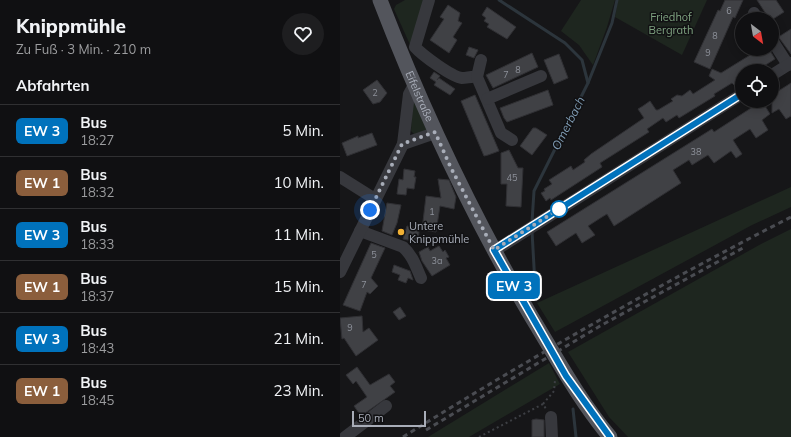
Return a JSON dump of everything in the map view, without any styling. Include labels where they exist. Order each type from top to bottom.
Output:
[{"type":"main road","name":"Eifelstraße","points":[[383,1],[415,83],[451,168],[494,250],[566,376],[610,437]]},
{"type":"street","points":[[429,0],[415,47],[454,75],[462,78],[477,77]]},
{"type":"street","points":[[779,49],[790,64],[779,71]]},
{"type":"street","points":[[481,60],[477,77],[501,133],[512,140]]},
{"type":"street","points":[[487,99],[541,76]]},
{"type":"street","points":[[340,272],[402,144],[409,94],[415,83]]},
{"type":"street","points":[[494,250],[538,224],[735,98]]},
{"type":"street","points":[[402,144],[435,132]]},
{"type":"street","points":[[340,177],[375,200]]},
{"type":"street","points":[[360,231],[403,248],[414,261],[421,278]]},
{"type":"street","points":[[340,432],[344,437],[386,406]]},
{"type":"street","points":[[551,417],[552,437]]},
{"type":"path","points":[[479,437],[544,404],[554,391],[555,377]]},
{"type":"path","points":[[544,404],[551,417]]},
{"type":"green space","points":[[405,0],[424,0],[411,47],[394,9],[396,5]]},
{"type":"green space","points":[[581,0],[615,0],[593,65],[579,45],[561,31]]},
{"type":"green space","name":"Friedhof Bergrath","points":[[618,0],[707,0],[682,55],[615,17]]},
{"type":"green space","points":[[413,100],[427,130],[414,134],[411,131]]},
{"type":"green space","points":[[791,187],[791,207],[752,225],[555,332],[537,303]]},
{"type":"green space","points":[[791,229],[791,437],[628,437],[609,417],[568,352],[761,244]]},
{"type":"green space","points":[[549,363],[560,384],[469,437],[428,437]]},
{"type":"building","points":[[725,0],[743,0],[738,12],[735,12],[735,18],[733,17],[710,69],[694,62],[718,10],[720,11]]},
{"type":"building","points":[[757,0],[776,0],[784,12],[779,15],[779,12],[765,12]]},
{"type":"building","points":[[448,5],[460,13],[458,21],[462,23],[453,37],[457,40],[449,53],[430,40],[444,19],[440,17]]},
{"type":"building","points":[[487,7],[516,27],[507,39],[487,27],[489,24],[484,21],[486,18],[482,15]]},
{"type":"building","points":[[791,29],[791,54],[779,38]]},
{"type":"building","points":[[469,47],[478,50],[474,58],[466,55]]},
{"type":"building","points":[[532,53],[538,67],[493,88],[486,75]]},
{"type":"building","points":[[559,54],[568,78],[554,84],[544,60]]},
{"type":"building","points":[[749,56],[773,56],[775,59],[767,64],[736,64]]},
{"type":"building","points":[[735,64],[735,84],[732,83],[714,94],[715,96],[679,118],[677,115],[666,122],[663,118],[647,129],[649,132],[600,163],[602,167],[551,200],[550,198],[546,201],[541,193],[552,184],[549,180],[571,166],[573,170],[585,162],[584,160],[591,154],[644,118],[638,109],[650,101],[656,110],[658,110],[673,101],[671,99],[677,95],[682,96],[690,90],[693,94],[715,80],[709,76],[712,69],[721,73]]},
{"type":"building","points":[[434,72],[440,76],[437,80],[439,78],[455,89],[450,95],[434,85],[436,82],[430,78]]},
{"type":"building","points":[[377,80],[387,93],[380,102],[373,104],[363,90]]},
{"type":"building","points":[[791,83],[791,116],[786,119],[779,109],[772,113],[772,108],[779,108],[779,91]]},
{"type":"building","points":[[548,90],[553,105],[507,122],[504,118],[500,108]]},
{"type":"building","points":[[475,95],[499,151],[484,156],[461,101]]},
{"type":"building","points":[[751,108],[766,108],[770,114],[762,120],[768,130],[756,138],[750,129],[733,140],[742,154],[736,158],[731,151],[714,163],[708,155],[692,165],[689,160],[673,170],[681,183],[614,226],[607,214],[602,217],[588,226],[595,235],[582,243],[576,233],[556,246],[547,232],[712,129],[714,132]]},
{"type":"building","points":[[533,128],[536,128],[547,135],[532,155],[520,146]]},
{"type":"building","points":[[372,133],[377,145],[347,156],[342,143],[358,136],[358,138]]},
{"type":"building","points":[[509,150],[518,168],[523,168],[521,207],[506,206],[507,184],[501,184],[501,153]]},
{"type":"building","points":[[404,169],[415,171],[414,177],[416,177],[414,189],[407,188],[406,195],[397,194],[399,179],[403,180]]},
{"type":"building","points":[[438,179],[449,180],[456,197],[454,209],[440,206],[436,232],[422,230],[426,196],[441,198]]},
{"type":"building","points":[[387,203],[401,205],[397,223],[392,235],[382,231]]},
{"type":"building","points":[[407,226],[417,228],[419,232],[418,242],[403,239]]},
{"type":"building","points":[[371,243],[385,248],[371,278],[378,286],[370,294],[367,292],[360,311],[343,305]]},
{"type":"building","points":[[439,246],[443,252],[445,250],[449,257],[446,258],[450,265],[432,276],[422,261],[419,252],[428,247],[430,251]]},
{"type":"building","points":[[394,265],[410,271],[413,280],[408,278],[406,283],[398,280],[400,275],[392,272]]},
{"type":"building","points":[[400,307],[406,316],[399,320],[393,312]]},
{"type":"building","points":[[362,316],[363,332],[369,328],[378,340],[356,356],[344,338],[342,339],[340,318]]},
{"type":"building","points":[[357,367],[370,385],[389,374],[395,382],[390,386],[395,392],[361,416],[354,406],[367,397],[356,381],[353,384],[346,375]]},
{"type":"building","points":[[532,420],[544,420],[544,437],[532,437]]},
{"type":"waterway","name":"Omerbach","points":[[499,0],[565,43],[582,60],[588,83],[534,191],[532,222]]},
{"type":"waterway","points":[[588,83],[612,23],[617,0]]},
{"type":"waterway","name":"Omerbach","points":[[532,231],[535,285]]},
{"type":"waterway","name":"Omerbach","points":[[573,409],[576,437]]},
{"type":"railway","points":[[403,437],[498,379],[595,323],[692,269],[791,217]]},
{"type":"railway","points":[[426,430],[600,326],[743,248]]},
{"type":"bus line","points":[[610,437],[583,402],[566,376],[494,250],[735,98]]},
{"type":"place","name":"Untere Knippmühle","points":[[401,232]]},
{"type":"route","points":[[370,210],[402,144],[435,132],[451,168],[494,250],[538,224],[559,209]]}]
